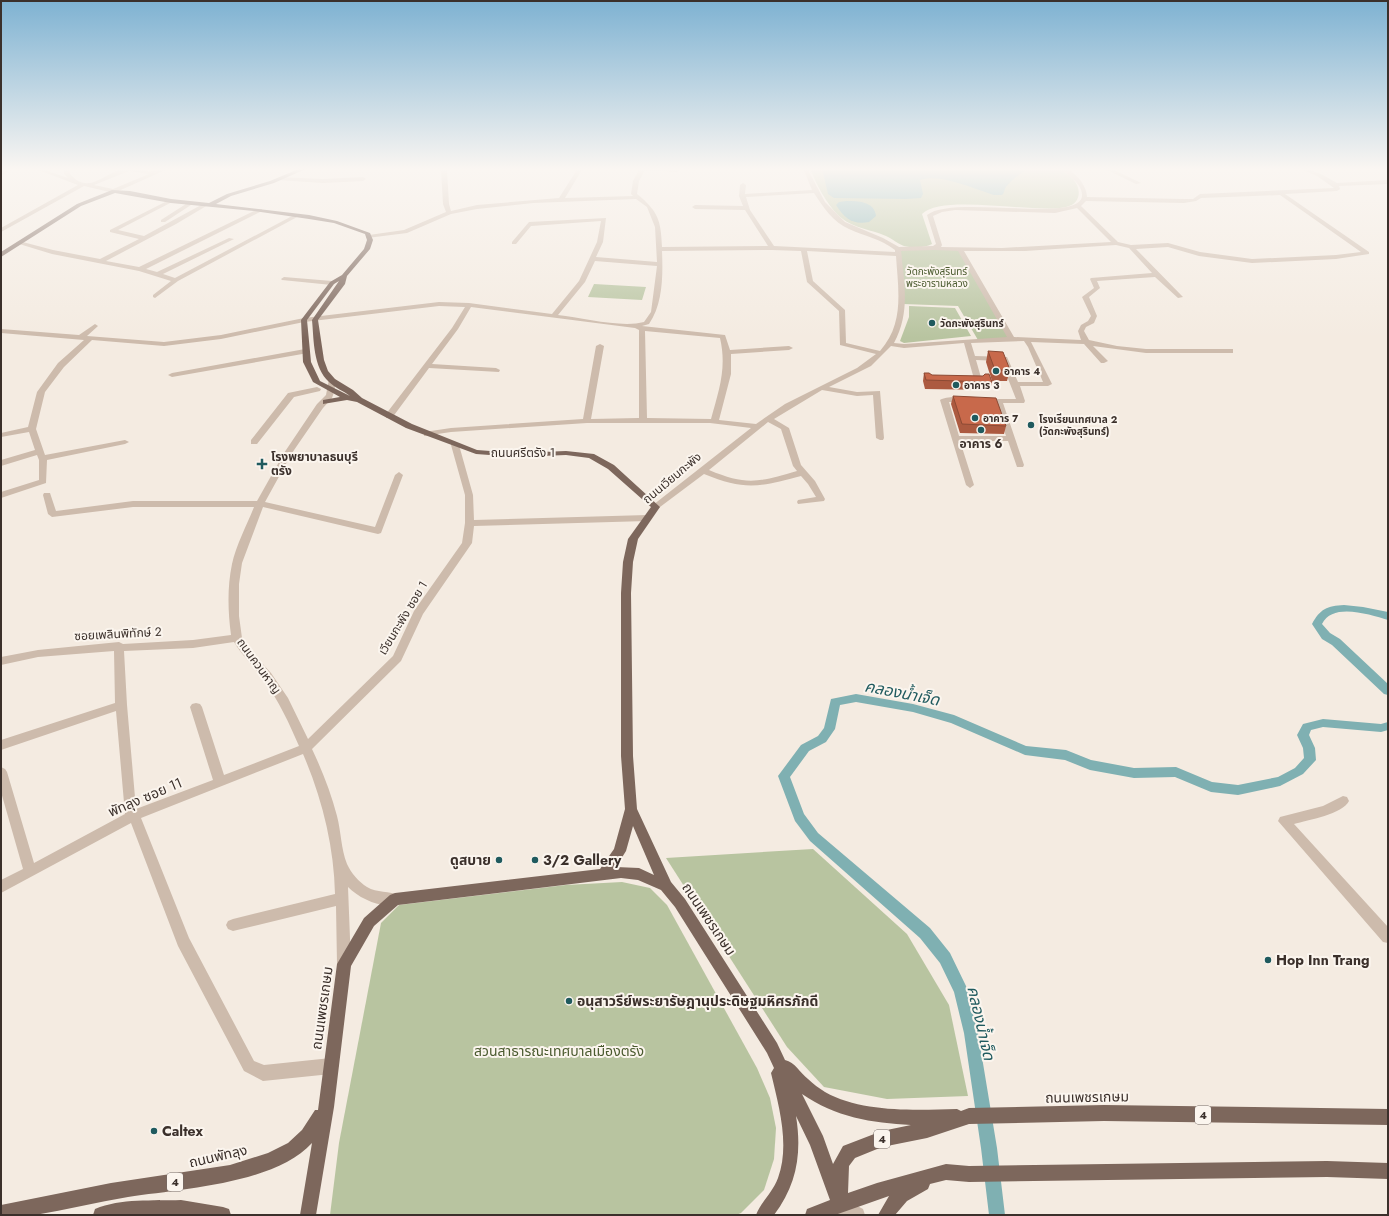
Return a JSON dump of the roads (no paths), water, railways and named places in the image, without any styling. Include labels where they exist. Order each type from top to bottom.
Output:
[{"type":"main road","points":[[1,254],[47,225]]},
{"type":"main road","points":[[317,385],[307,362],[305,351],[304,320],[332,283],[344,276],[367,249],[370,240],[367,233],[343,225]]},
{"type":"main road","points":[[332,381],[324,371],[320,360],[315,320],[342,284],[344,276]]},
{"type":"main road","name":"ถนนศรีตรัง 1","points":[[332,381],[350,392],[358,400]]},
{"type":"main road","name":"ถนนศรีตรัง 1","points":[[317,385],[332,390],[347,398],[358,400],[427,434],[476,452],[494,455],[566,453],[591,456],[611,467],[656,507]]},
{"type":"main road","points":[[323,404],[347,398]]},
{"type":"main road","name":"ถนนเวียนกะพัง","points":[[656,507],[633,539],[628,562],[626,593],[627,756],[631,809],[666,886]]},
{"type":"main road","points":[[604,874],[620,851],[631,809]]},
{"type":"main road","name":"ถนนเพชรเกษม","points":[[308,1215],[326,1107],[344,964],[369,922],[395,899],[621,872],[639,874],[666,886],[680,903],[772,1048],[817,1142],[839,1210]]},
{"type":"main road","points":[[772,1048],[792,1076],[809,1090],[832,1103],[883,1115],[920,1118],[970,1116]]},
{"type":"main road","points":[[764,1215],[776,1202],[788,1177],[791,1158],[791,1132],[786,1102],[772,1048]]},
{"type":"main road","name":"ถนนพัทลุง","points":[[1,1213],[127,1189],[201,1178],[254,1166],[290,1151],[313,1130],[326,1107]]},
{"type":"main road","name":"ถนนเพชรเกษม","points":[[839,1210],[841,1164],[849,1152],[882,1139],[927,1130],[970,1116],[1104,1113],[1388,1117]]},
{"type":"main road","points":[[886,1215],[889,1208],[911,1187],[942,1177],[970,1174],[1026,1172],[1327,1169],[1388,1170]]},
{"type":"main road","points":[[813,1215],[839,1210],[876,1191],[946,1172],[970,1174]]},
{"type":"main road","name":"4","points":[[101,1215],[131,1210],[180,1211],[223,1215]]},
{"type":"street","points":[[1,230],[10,225]]},
{"type":"street","points":[[127,225],[112,232],[144,238]]},
{"type":"street","points":[[100,261],[171,225]]},
{"type":"street","points":[[140,269],[228,225]]},
{"type":"street","points":[[155,296],[176,280],[280,225]]},
{"type":"street","points":[[369,237],[405,232],[422,225]]},
{"type":"street","points":[[514,243],[528,225]]},
{"type":"street","points":[[554,316],[582,282],[600,242],[603,225]]},
{"type":"street","points":[[639,327],[648,323],[654,312],[659,264],[657,225]]},
{"type":"street","points":[[757,225],[769,238],[772,248]]},
{"type":"street","points":[[846,225],[890,242],[898,252]]},
{"type":"street","points":[[933,225],[939,245],[934,248]]},
{"type":"street","points":[[1097,225],[1116,243]]},
{"type":"street","points":[[659,249],[772,248],[898,252],[934,248],[960,250],[1060,248],[1116,243],[1132,246],[1168,245],[1206,256],[1252,261],[1336,257],[1368,253],[1325,225]]},
{"type":"street","points":[[210,234],[248,242]]},
{"type":"street","points":[[158,274],[231,239]]},
{"type":"street","points":[[19,243],[52,252],[140,269],[176,280]]},
{"type":"street","points":[[1132,246],[1157,275],[1180,297]]},
{"type":"street","points":[[804,250],[810,282],[842,310],[842,344],[881,353]]},
{"type":"street","points":[[960,250],[1012,339]]},
{"type":"street","name":"ถนนเวียนกะพัง","points":[[656,507],[768,419],[822,388],[862,370],[881,353],[889,344],[899,324],[903,304],[902,278],[898,252]]},
{"type":"street","points":[[593,259],[659,264]]},
{"type":"street","points":[[1104,361],[1086,342],[1081,331],[1083,326],[1091,323],[1094,316],[1085,297],[1096,288],[1093,279],[1157,275]]},
{"type":"street","points":[[284,279],[332,283]]},
{"type":"street","points":[[1,331],[164,344],[186,342],[304,320],[315,320],[398,308],[439,304],[469,305],[639,327],[723,336],[727,352],[727,374],[714,422]]},
{"type":"street","points":[[389,416],[455,329],[469,305]]},
{"type":"street","points":[[80,338],[95,326]]},
{"type":"street","points":[[639,327],[643,420]]},
{"type":"street","points":[[1,494],[43,481],[41,455],[32,429],[41,392],[61,365],[90,338]]},
{"type":"street","points":[[889,344],[904,346],[1012,339],[1086,342],[1138,351],[1230,351]]},
{"type":"street","points":[[1015,384],[1048,384],[1032,346],[1026,340]]},
{"type":"street","points":[[963,381],[978,381],[967,341]]},
{"type":"street","points":[[587,421],[600,346]]},
{"type":"street","points":[[727,352],[789,348]]},
{"type":"street","points":[[172,375],[305,351]]},
{"type":"street","points":[[970,485],[944,400],[1021,401],[1004,359],[972,358]]},
{"type":"street","points":[[426,366],[496,370]]},
{"type":"street","name":"ถนนควนหาญ","points":[[332,381],[332,390],[288,453],[260,504],[237,563],[234,584],[234,616],[237,638],[245,652],[267,676],[284,701],[306,748],[331,816],[341,865],[344,964]]},
{"type":"street","points":[[254,442],[291,395],[317,385],[323,404]]},
{"type":"street","points":[[822,388],[857,394],[877,393],[880,438]]},
{"type":"street","points":[[998,401],[1020,464]]},
{"type":"street","points":[[768,419],[785,428],[797,466],[801,473],[812,483],[821,499],[801,502]]},
{"type":"street","points":[[427,434],[451,430],[587,421],[643,420],[714,422],[758,427]]},
{"type":"street","points":[[1,435],[32,429]]},
{"type":"street","points":[[956,438],[1010,439]]},
{"type":"street","points":[[1,463],[41,455],[125,442]]},
{"type":"street","name":"เวียนกะพัง ซอย 1","points":[[306,748],[397,658],[418,613],[466,542],[470,523],[469,495],[455,445]]},
{"type":"street","points":[[702,470],[715,476],[749,484],[801,473]]},
{"type":"street","points":[[47,495],[52,514],[133,504],[260,504],[378,531],[400,475]]},
{"type":"street","points":[[470,523],[647,518]]},
{"type":"street","name":"ซอยเพลินพิทักษ์ 2","points":[[1,661],[46,652],[119,646],[198,643],[237,638]]},
{"type":"street","points":[[119,646],[121,705],[133,817],[183,941],[249,1066],[263,1073],[331,1066]]},
{"type":"street","points":[[1,745],[121,705]]},
{"type":"street","points":[[196,707],[220,783]]},
{"type":"street","name":"พัทลุง ซอย 11","points":[[1,887],[30,870],[133,817],[306,748]]},
{"type":"street","points":[[1,772],[30,870]]},
{"type":"street","points":[[1343,801],[1326,810],[1284,821],[1388,937]]},
{"type":"street","name":"ถนนควนหาญ","points":[[341,865],[350,882],[362,893],[376,898],[395,899]]},
{"type":"street","points":[[233,925],[343,898]]},
{"type":"street","points":[[839,1210],[857,1215]]},
{"type":"waterway","name":"คลองน้ำเจ็ด","points":[[1388,616],[1363,610],[1344,608],[1335,609],[1321,616],[1317,624],[1326,636],[1336,642],[1388,691]]},
{"type":"waterway","name":"คลองน้ำเจ็ด","points":[[997,1215],[989,1148],[971,1033],[961,991],[945,958],[925,933],[814,837],[799,817],[784,776],[805,748],[822,739],[829,729],[835,702],[856,698],[913,708],[954,719],[1025,750],[1066,755],[1090,765],[1134,773],[1176,772],[1211,787],[1238,790],[1280,781],[1299,771],[1310,760],[1309,748],[1303,735],[1307,727],[1323,723],[1381,728],[1388,726]]},
{"type":"place","name":"วัดกะพังสุรินทร์","points":[[932,323]]},
{"type":"place","name":"อาคาร 4","points":[[996,371]]},
{"type":"place","name":"อาคาร 3","points":[[956,385]]},
{"type":"place","name":"อาคาร 7","points":[[975,418]]},
{"type":"place","name":"โรงเรียนเทศบาล 2 (วัดกะพังสุรินทร์)","points":[[1031,425]]},
{"type":"place","name":"อาคาร 6","points":[[981,430]]},
{"type":"place","name":"โรงพยาบาลธนบุรี ตรัง","points":[[262,464]]},
{"type":"place","name":"ดูสบาย","points":[[499,860]]},
{"type":"place","name":"3/2 Gallery","points":[[535,860]]},
{"type":"place","name":"Hop Inn Trang","points":[[1268,960]]},
{"type":"place","name":"อนุสาวรีย์พระยารัษฎานุประดิษฐมหิศรภักดี","points":[[569,1001]]},
{"type":"place","name":"Caltex","points":[[154,1131]]},
{"type":"park label","name":"วัดกะพังสุรินทร์ พระอารามหลวง","points":[[937,276]]},
{"type":"park label","name":"สวนสาธารณะเทศบาลเมืองตรัง","points":[[559,1051]]}]
